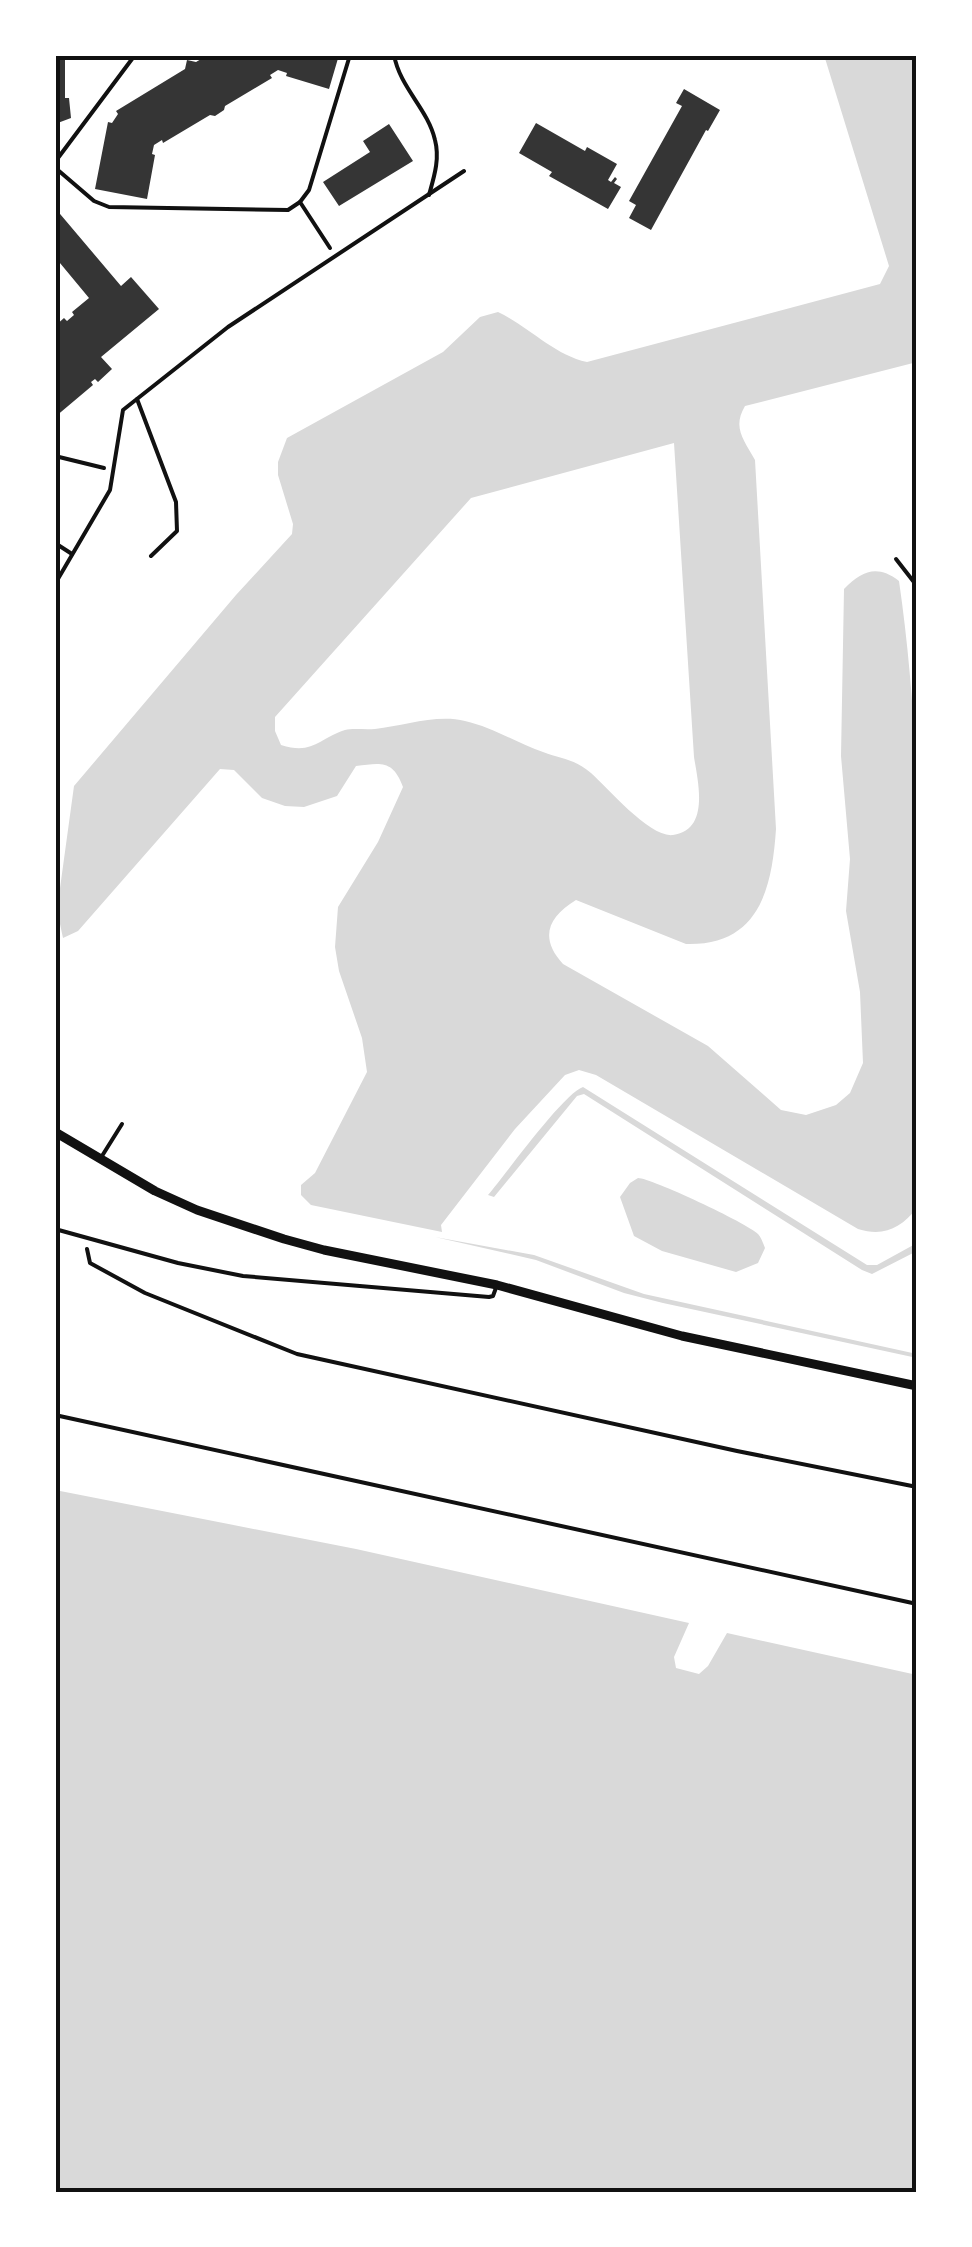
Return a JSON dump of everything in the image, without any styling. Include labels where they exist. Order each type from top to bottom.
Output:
[{"type":"street","points":[[55,1132],[155,1190],[240,1226],[324,1250],[497,1285],[670,1333],[917,1386]]},
{"type":"lane","points":[[55,165],[135,55]]},
{"type":"lane","points":[[394,55],[404,86],[436,140],[436,167],[429,195]]},
{"type":"lane","points":[[55,581],[110,490],[123,410],[228,327],[464,171]]},
{"type":"lane","points":[[137,398],[176,502],[177,531],[151,556]]},
{"type":"lane","points":[[55,543],[73,555]]},
{"type":"lane","points":[[100,1160],[122,1124]]},
{"type":"lane","points":[[55,1229],[194,1266],[305,1283],[435,1290],[489,1298],[497,1285]]},
{"type":"lane","points":[[55,1415],[917,1604]]},
{"type":"path","points":[[55,165],[94,201],[109,207],[288,210],[309,190],[350,55]]},
{"type":"path","points":[[300,202],[335,256]]},
{"type":"path","points":[[55,456],[113,469]]},
{"type":"path","points":[[896,559],[917,586]]},
{"type":"path","points":[[85,1239],[90,1263],[145,1293],[297,1354],[737,1452],[917,1487]]},
{"type":"shaded area","points":[[824,55],[917,55],[917,362],[745,406],[741,414],[741,434],[755,460],[776,829],[771,873],[757,910],[746,924],[711,942],[686,944],[576,900],[553,921],[549,937],[563,964],[708,1046],[781,1110],[806,1115],[836,1105],[850,1093],[863,1063],[860,992],[846,911],[850,859],[841,756],[844,589],[870,572],[884,573],[899,581],[918,815],[917,1208],[891,1229],[858,1229],[596,1075],[579,1070],[565,1075],[515,1129],[441,1225],[442,1232],[311,1205],[301,1195],[301,1185],[315,1173],[367,1072],[362,1038],[339,971],[335,947],[338,907],[378,842],[403,787],[395,771],[379,764],[356,766],[337,796],[304,807],[285,806],[262,798],[234,770],[220,769],[78,931],[63,938],[57,910],[74,786],[292,534],[293,524],[278,475],[278,462],[287,438],[443,352],[480,317],[498,312],[563,353],[587,362],[880,284],[889,266]],"holes":[[[674,443],[699,791],[697,815],[685,831],[673,835],[642,821],[579,765],[475,724],[443,719],[348,729],[315,745],[292,748],[281,745],[275,717],[471,498]]]},
{"type":"shaded area","points":[[583,1087],[867,1265],[877,1265],[917,1243],[917,1251],[872,1274],[862,1270],[584,1094],[577,1096],[494,1197],[488,1195],[549,1119]]},
{"type":"shaded area","points":[[638,1178],[679,1193],[750,1228],[765,1248],[758,1263],[736,1272],[662,1251],[634,1236],[620,1197]]},
{"type":"shaded area","points":[[435,1237],[534,1255],[644,1294],[917,1354],[917,1358],[663,1303],[624,1293],[536,1260]]},
{"type":"shaded area","points":[[55,1490],[356,1549],[689,1623],[674,1657],[676,1668],[699,1674],[727,1633],[917,1675],[917,2192],[55,2192]]},
{"type":"building","points":[[55,55],[65,55],[65,98],[69,98],[71,118],[55,124]]},
{"type":"building","points":[[208,55],[339,55],[329,89],[278,70],[215,116],[210,115],[154,145],[147,199],[95,189],[108,122],[112,123],[116,111],[185,69],[187,60],[196,62]]},
{"type":"building","points":[[684,89],[720,110],[651,230],[629,218],[636,205],[629,201],[682,106],[676,103]]},
{"type":"building","points":[[536,123],[617,164],[608,180],[611,182],[615,177],[614,183],[621,187],[608,209],[549,176],[552,172],[519,153]]},
{"type":"building","points":[[389,124],[413,161],[339,206],[323,182],[370,152],[363,141]]},
{"type":"building","points":[[55,208],[121,286],[131,277],[159,309],[101,357],[112,369],[98,382],[91,382],[93,385],[55,417],[55,326],[64,318],[67,321],[89,298],[55,257]]}]
